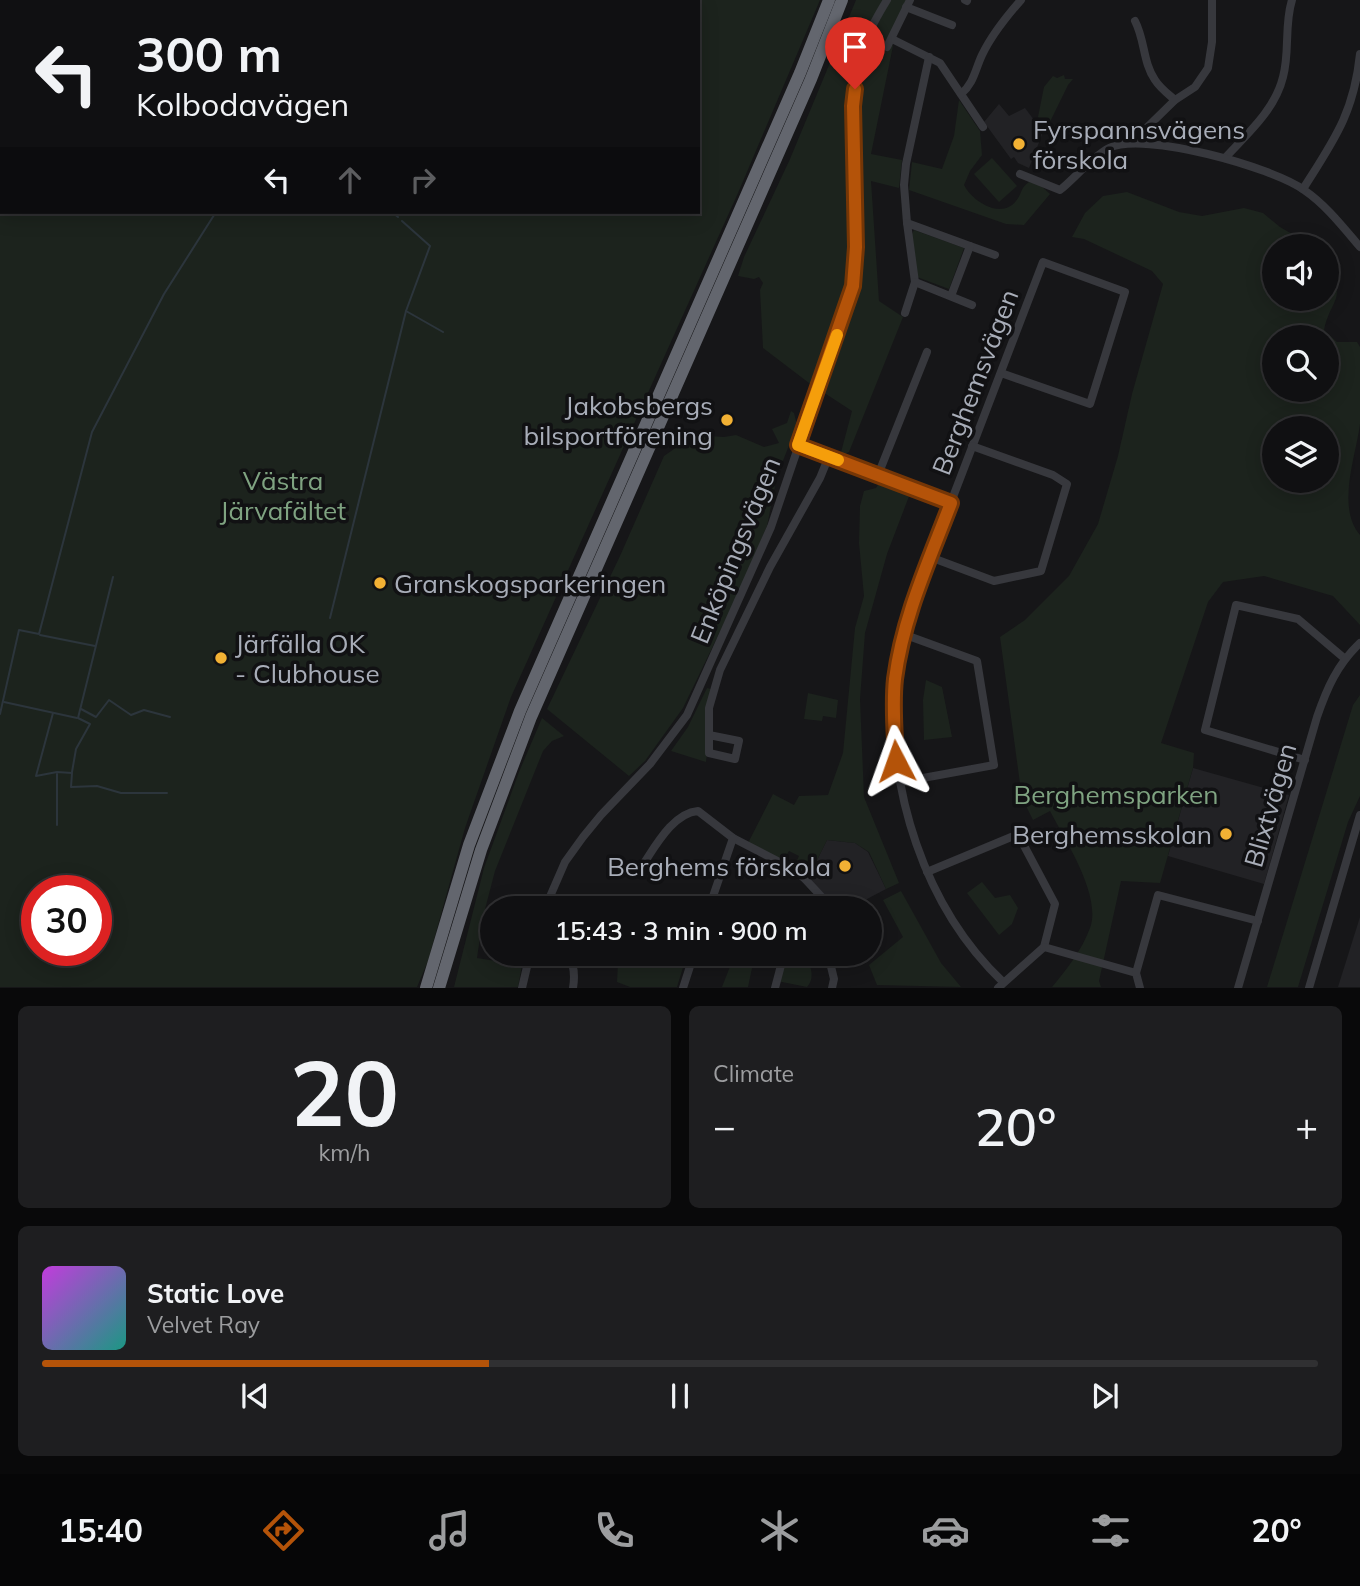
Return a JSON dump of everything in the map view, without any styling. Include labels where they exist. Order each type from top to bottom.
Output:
[{"type":"highway","points":[[426,988],[473,834],[520,711],[800,73],[829,0]]},
{"type":"highway","points":[[439,988],[481,850],[526,727],[805,91],[842,0]]},
{"type":"street","name":"Enköpingsvägen","points":[[550,896],[565,862],[583,837],[650,764],[687,715],[771,527],[853,286],[856,247],[853,106],[864,46],[887,0]]},
{"type":"street","points":[[961,94],[971,85],[982,56],[1002,22],[1021,0]]},
{"type":"street","points":[[1130,143],[1175,100],[1195,87],[1208,68],[1212,42],[1212,0]]},
{"type":"street","points":[[1225,158],[1260,120],[1276,96],[1284,77],[1292,0]]},
{"type":"street","points":[[952,25],[908,4],[890,43],[940,63],[983,127]]},
{"type":"street","points":[[1135,21],[1141,32],[1147,63],[1154,79],[1175,100]]},
{"type":"street","points":[[1303,189],[1342,127],[1357,84],[1360,54]]},
{"type":"street","points":[[905,313],[915,282],[904,184],[929,57]]},
{"type":"street","points":[[1020,174],[1060,190],[1107,149],[1130,143],[1225,158],[1262,169],[1303,189],[1329,211],[1360,247]]},
{"type":"street","points":[[907,223],[995,255]]},
{"type":"street","points":[[951,296],[970,246]]},
{"type":"street","name":"Berghemsvägen","points":[[1000,985],[949,915],[927,872],[910,825],[896,761],[894,725],[895,681],[903,634],[909,611],[1042,262],[1125,292],[1090,404],[1001,373]]},
{"type":"street","points":[[915,282],[972,305]]},
{"type":"street","points":[[878,475],[927,352]]},
{"type":"street","points":[[798,445],[951,503]]},
{"type":"street","points":[[930,557],[994,581],[1041,571],[1067,484],[1053,475],[972,446]]},
{"type":"street","points":[[709,735],[709,708],[720,670],[770,567],[820,478],[829,456]]},
{"type":"street","points":[[1305,760],[1205,730],[1236,605],[1298,619],[1344,658]]},
{"type":"street","points":[[901,782],[994,765],[977,661],[903,634]]},
{"type":"street","name":"Blixtvägen","points":[[1238,988],[1325,694],[1344,658],[1360,643]]},
{"type":"street","points":[[640,869],[665,835],[688,812],[698,811],[733,838],[793,869],[821,896]]},
{"type":"street","points":[[1309,988],[1360,815]]},
{"type":"street","points":[[927,872],[1016,835],[1055,904],[1044,947],[1000,985]]},
{"type":"street","points":[[713,896],[733,838]]},
{"type":"street","points":[[1140,988],[1136,973],[1158,895],[1258,921]]},
{"type":"street","points":[[1044,947],[1136,973]]},
{"type":"street","points":[[522,988],[527,966]]},
{"type":"street","points":[[573,966],[573,988]]},
{"type":"street","points":[[683,988],[690,966]]},
{"type":"street","points":[[775,988],[781,966]]},
{"type":"street","points":[[831,966],[834,979],[832,988]]},
{"type":"shaded area","name":"Fyrspannsvägens förskola","points":[[999,104],[1009,116],[1025,108],[1043,132],[1029,168],[1018,163],[1014,157],[1011,159],[984,122]]},
{"type":"shaded area","name":"Berghemsskolan","points":[[1193,768],[1289,795],[1264,884],[1168,856]]},
{"type":"shaded area","name":"Berghems förskola","points":[[827,840],[855,843],[868,852],[886,889],[873,896],[824,896],[808,878]]},
{"type":"shaded area","points":[[1360,917],[1360,987],[1338,987]]},
{"type":"green space","name":"Västra Järvafältet","points":[[700,0],[820,0],[738,193],[511,697],[465,828],[428,961],[417,987],[0,987],[0,214],[700,214]]},
{"type":"green space","points":[[856,0],[907,0],[888,40],[893,46],[871,154],[902,160],[899,188],[871,181],[879,301],[903,317],[849,452],[840,456],[852,411],[763,348],[760,290],[763,283],[759,277],[754,279],[738,276]]},
{"type":"green space","points":[[1064,75],[1065,79],[1073,79],[1046,130],[1038,117],[1044,87],[1053,76],[1057,78]]},
{"type":"green space","points":[[959,100],[980,131],[982,155],[964,185],[973,197],[987,206],[1003,209],[1016,201],[1029,182],[1038,183],[1050,194],[1024,225],[1006,224],[909,190],[912,162],[942,169],[954,136]]},
{"type":"green space","points":[[992,158],[1017,186],[999,202],[974,174]]},
{"type":"green space","name":"Berghemsparken","points":[[1127,192],[1179,212],[1202,216],[1244,208],[1263,213],[1292,234],[1262,234],[1262,311],[1331,311],[1326,325],[1262,325],[1262,402],[1339,402],[1339,342],[1357,342],[1360,347],[1360,424],[1348,496],[1353,524],[1360,535],[1360,625],[1333,596],[1264,576],[1223,582],[1208,602],[1161,743],[1194,753],[1193,768],[1160,883],[1121,881],[1099,981],[1101,987],[1052,987],[1074,959],[1087,936],[1092,915],[1091,900],[1080,868],[1050,811],[1033,820],[1022,798],[1000,637],[1025,620],[1069,576],[1098,524],[1163,284],[1152,271],[1084,239],[1072,237],[1085,213],[1103,196]]},
{"type":"green space","points":[[914,230],[964,248],[949,289],[917,277],[911,236]]},
{"type":"green space","points":[[791,411],[797,425],[777,476],[767,526],[743,584],[683,708],[645,761],[629,776],[547,709],[664,456],[694,435],[736,435],[764,447],[779,443],[772,429],[787,423]]},
{"type":"green space","points":[[881,480],[911,491],[887,554],[865,633],[860,699],[864,797],[899,883],[886,889],[869,852],[855,843],[827,840],[808,878],[794,867],[799,856],[789,851],[782,862],[747,845],[773,794],[794,805],[799,796],[828,795],[843,753],[855,628],[864,596],[859,543],[860,506],[864,491],[876,488]]},
{"type":"green space","points":[[926,680],[942,687],[952,737],[924,740],[923,700]]},
{"type":"green space","points":[[707,688],[714,690],[706,762],[671,751],[688,727]]},
{"type":"green space","points":[[808,693],[838,700],[836,718],[823,716],[822,721],[804,719]]},
{"type":"green space","points":[[1360,695],[1360,796],[1348,822],[1298,987],[1267,987],[1353,705]]},
{"type":"green space","points":[[542,718],[564,736],[552,741],[543,751],[495,871],[488,896],[480,896],[477,958],[480,958],[480,966],[522,966],[518,987],[454,987],[484,868]]},
{"type":"green space","points":[[982,882],[995,898],[1010,895],[1018,908],[1012,924],[999,935],[967,893]]},
{"type":"green space","points":[[901,891],[941,963],[961,987],[877,985],[869,966],[882,966],[882,954],[903,937],[883,900]]},
{"type":"green space","points":[[618,966],[683,966],[677,987],[630,987],[617,982]]},
{"type":"green space","points":[[730,966],[752,966],[748,987],[722,987]]},
{"type":"green space","points":[[781,966],[810,966],[812,975],[807,987],[777,981]]},
{"type":"waterway","points":[[0,714],[19,630],[39,634],[92,432],[164,294],[215,214]]},
{"type":"waterway","points":[[394,214],[398,217]]},
{"type":"waterway","points":[[402,221],[430,246],[406,311],[443,332]]},
{"type":"waterway","points":[[330,618],[406,311]]},
{"type":"waterway","points":[[72,772],[76,749],[90,724],[78,718],[113,577]]},
{"type":"waterway","points":[[40,635],[95,646]]},
{"type":"waterway","points":[[81,709],[96,717],[109,700],[131,715],[144,710],[170,717]]},
{"type":"waterway","points":[[4,702],[77,718]]},
{"type":"waterway","points":[[53,713],[36,776],[57,772],[72,773],[71,787],[97,786],[121,793],[167,793]]},
{"type":"waterway","points":[[57,774],[57,825]]},
{"type":"slow traffic","points":[[837,335],[798,445],[838,460]]},
{"type":"place","name":"Fyrspannsvägens förskola","points":[[1019,144]]},
{"type":"place","name":"Jakobsbergs bilsportförening","points":[[727,420]]},
{"type":"place","name":"Granskogsparkeringen","points":[[380,583]]},
{"type":"place","name":"Järfälla OK - Clubhouse","points":[[221,658]]},
{"type":"place","name":"Berghemsskolan","points":[[1226,834]]},
{"type":"place","name":"Berghems förskola","points":[[845,866]]},
{"type":"route","points":[[855,89],[853,106],[856,247],[853,286],[798,445],[951,503],[909,611],[903,634],[895,681],[896,761]]}]
